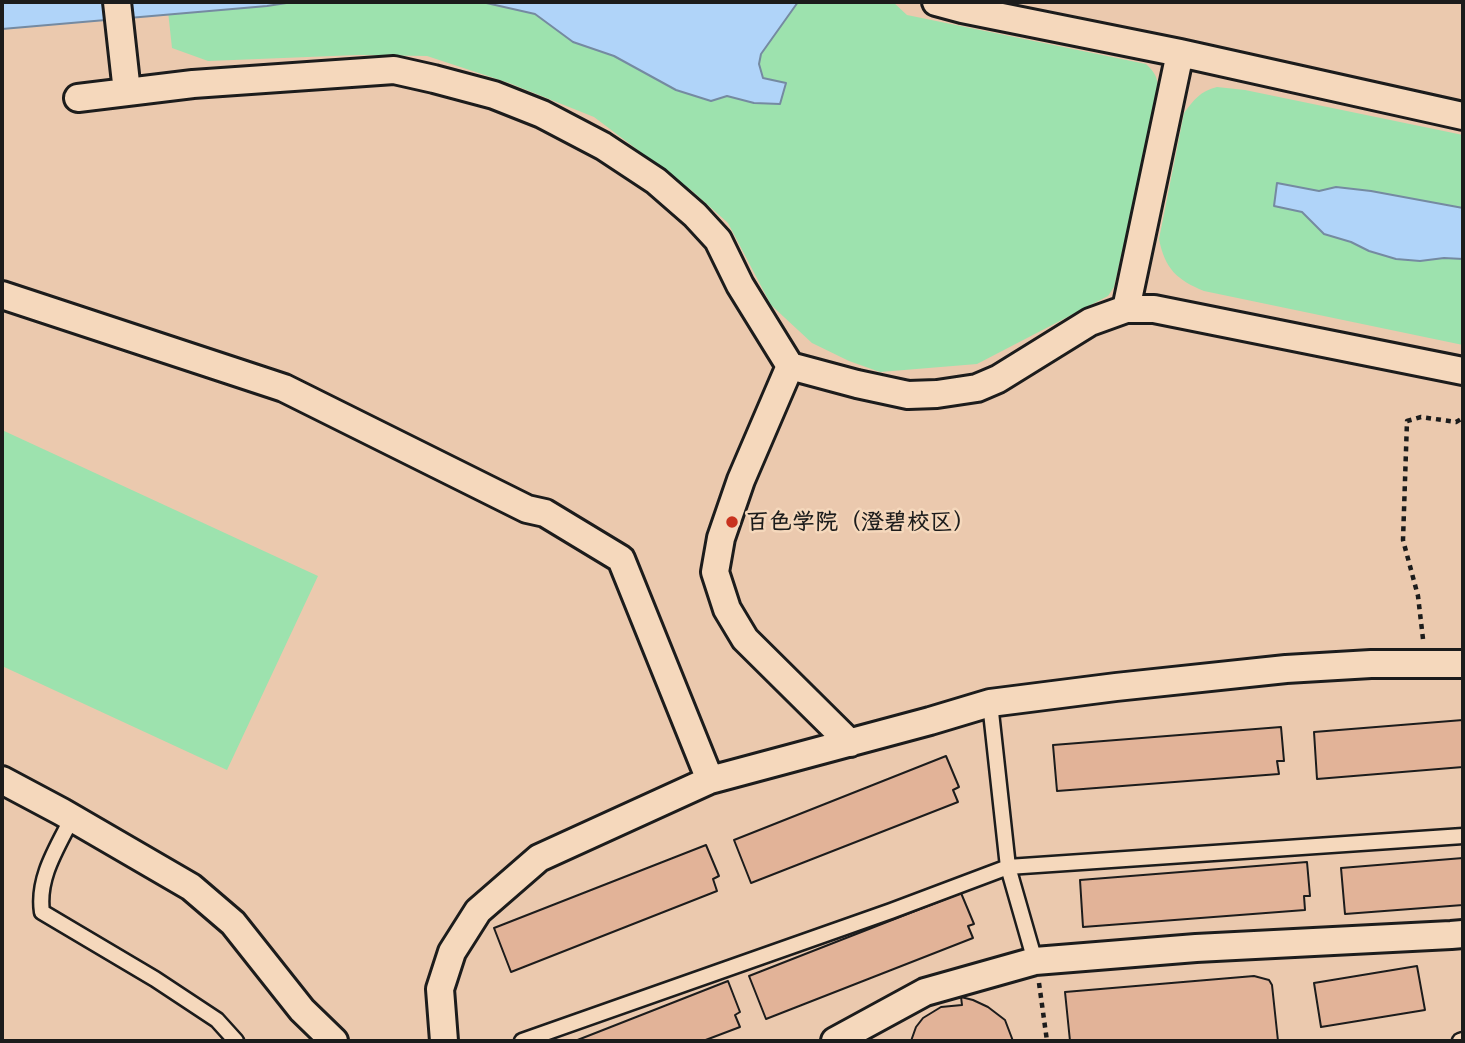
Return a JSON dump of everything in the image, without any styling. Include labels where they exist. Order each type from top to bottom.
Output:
[{"type":"street","points":[[117,2],[127,92]]},
{"type":"street","points":[[936,2],[1463,116]]},
{"type":"street","points":[[1126,309],[1180,53]]},
{"type":"street","points":[[78,98],[193,83],[394,70],[494,95],[542,114],[603,146],[656,181],[695,215],[719,240],[740,285],[790,366],[908,395],[977,388],[998,379],[1090,322],[1126,309],[1154,309],[1463,371]]},
{"type":"street","points":[[2,295],[284,388],[527,509],[545,513],[621,559],[710,780]]},
{"type":"street","points":[[790,366],[741,480],[720,538],[715,572],[727,608],[745,639],[849,743]]},
{"type":"street","points":[[444,1041],[440,989],[452,952],[478,911],[539,858],[710,780],[990,703],[1286,669],[1371,664],[1463,664]]},
{"type":"street","points":[[2,780],[191,887],[233,923],[302,1010],[334,1041]]},
{"type":"street","points":[[835,1041],[925,992],[1035,961],[1196,947],[1451,936],[1463,933]]},
{"type":"lane","points":[[990,703],[1008,867],[1035,961]]},
{"type":"lane","points":[[72,818],[45,873],[40,899],[42,912],[155,979],[217,1020],[236,1041]]},
{"type":"lane","points":[[522,1041],[1008,867],[1463,836]]},
{"type":"path","points":[[1426,664],[1418,596],[1403,540],[1407,421],[1421,417],[1456,422],[1463,418]]},
{"type":"path","points":[[1044,1011],[1047,1041]]},
{"type":"shaded area","name":"百色学院（澄碧校区）","points":[[2,2],[1463,2],[1463,1041],[2,1041]]},
{"type":"green space","points":[[167,2],[893,2],[907,15],[1146,64],[1157,80],[1158,99],[1114,287],[1108,296],[977,364],[880,372],[812,343],[771,305],[728,223],[691,190],[594,117],[509,83],[427,56],[358,55],[208,61],[172,48]]},
{"type":"green space","points":[[1217,87],[1245,90],[1463,135],[1463,345],[1204,291],[1179,278],[1169,266],[1159,239],[1184,113],[1194,100]]},
{"type":"green space","points":[[2,430],[318,576],[227,770],[2,666]]},
{"type":"water","points":[[2,2],[293,2],[2,29]]},
{"type":"water","points":[[482,2],[798,2],[761,54],[759,64],[763,78],[786,83],[780,104],[754,103],[727,96],[711,101],[676,90],[614,56],[573,42],[535,14]]},
{"type":"water","points":[[1277,183],[1319,191],[1336,187],[1371,191],[1463,208],[1463,259],[1396,259],[1324,234],[1302,212],[1274,206]]},
{"type":"building","points":[[1463,720],[1463,767],[1317,779],[1314,732]]},
{"type":"building","points":[[1281,727],[1284,761],[1277,761],[1279,774],[1057,791],[1053,745]]},
{"type":"building","points":[[946,756],[959,787],[953,790],[958,802],[751,883],[734,840]]},
{"type":"building","points":[[706,845],[719,876],[713,879],[717,891],[511,972],[494,928]]},
{"type":"building","points":[[1463,858],[1463,905],[1345,914],[1341,868]]},
{"type":"building","points":[[1307,862],[1310,896],[1304,896],[1305,910],[1083,927],[1080,880]]},
{"type":"building","points":[[961,893],[974,924],[968,926],[973,938],[766,1019],[749,976]]},
{"type":"building","points":[[1417,966],[1425,1010],[1321,1027],[1314,983]]},
{"type":"building","points":[[1254,976],[1269,980],[1272,985],[1278,1041],[1070,1041],[1065,992]]},
{"type":"building","points":[[728,981],[740,1012],[735,1015],[740,1027],[703,1041],[575,1041]]},
{"type":"building","points":[[961,997],[988,1007],[1005,1020],[1013,1041],[911,1041],[923,1018],[941,1007],[962,1005]]},
{"type":"place","name":"百色学院（澄碧校区）","points":[[732,522]]}]
